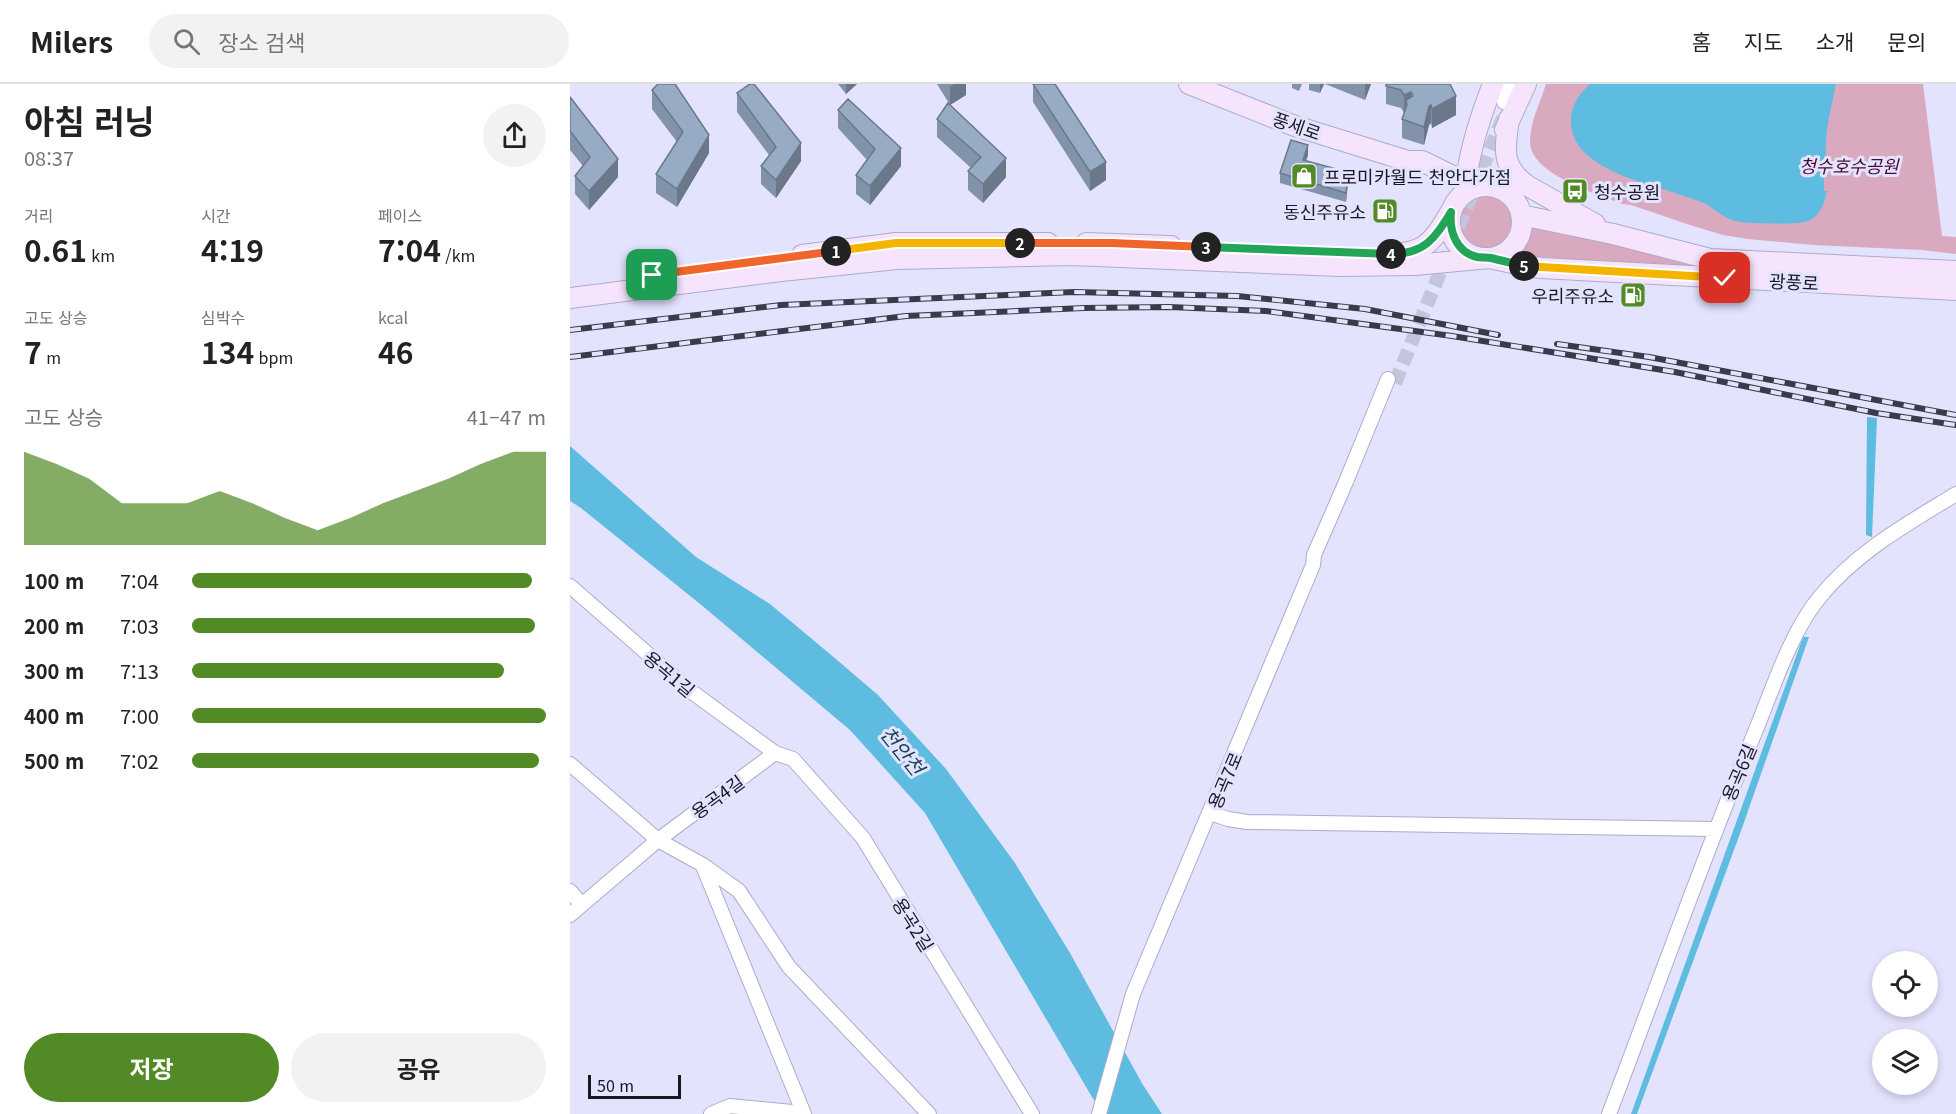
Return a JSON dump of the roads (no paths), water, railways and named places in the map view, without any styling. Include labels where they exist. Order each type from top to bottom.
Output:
[{"type":"street","name":"풍세로","points":[[1189,84],[1295,126],[1408,161],[1422,161],[1436,167],[1468,188]]},
{"type":"street","points":[[1493,84],[1502,108],[1506,159],[1511,170],[1519,180],[1613,234]]},
{"type":"street","points":[[1508,194],[1500,175],[1496,156],[1502,108],[1510,84]]},
{"type":"street","points":[[1436,167],[1457,159],[1473,148],[1517,84]]},
{"type":"street","points":[[1502,108],[1526,84]]},
{"type":"street","points":[[570,285],[896,243],[1112,243],[1405,254],[1431,242],[1456,201],[1468,188],[1473,148]]},
{"type":"street","name":"풍세로","points":[[1408,161],[1419,173],[1445,187],[1451,212]]},
{"type":"street","points":[[1415,265],[1489,258],[1500,255],[1510,248],[1517,238],[1521,227],[1521,215],[1516,203],[1508,194],[1498,188],[1486,186],[1468,188]]},
{"type":"street","points":[[1451,212],[1452,234],[1458,244],[1466,252],[1477,257],[1489,258]]},
{"type":"street","name":"광풍로","points":[[1521,215],[1613,234],[1710,259],[1956,271]]},
{"type":"street","points":[[570,298],[781,271],[897,259],[1071,255],[1340,266],[1541,268]]},
{"type":"street","name":"광풍로","points":[[1489,258],[1541,268],[1956,290]]},
{"type":"street","name":"용곡7로","points":[[1098,1114],[1133,994],[1313,565],[1322,558],[1392,381]]},
{"type":"street","name":"용곡6길","points":[[1609,1114],[1716,830],[1797,632],[1818,598],[1856,560],[1897,530],[1956,494]]},
{"type":"street","name":"용곡1길","points":[[570,586],[688,689],[776,753]]},
{"type":"street","name":"용곡4길","points":[[570,915],[658,840],[776,753]]},
{"type":"street","name":"용곡2길","points":[[776,753],[793,759],[863,838],[1032,1114]]},
{"type":"street","points":[[570,764],[658,840],[703,864],[739,891],[789,967],[929,1114]]},
{"type":"street","points":[[1210,813],[1247,822],[1716,830]]},
{"type":"street","points":[[703,864],[804,1113],[730,1106],[711,1114]]},
{"type":"street","points":[[570,891],[582,905]]},
{"type":"water","points":[[1590,84],[1836,84],[1826,140],[1828,176],[1824,177],[1824,191],[1827,191],[1821,209],[1812,219],[1803,222],[1772,224],[1741,222],[1727,218],[1704,203],[1612,171],[1584,151],[1575,138],[1571,123],[1574,106]]},
{"type":"water","points":[[1867,417],[1877,418],[1872,537],[1866,535]]},
{"type":"water","name":"천안천","points":[[570,446],[696,557],[770,604],[878,695],[946,769],[1015,863],[1070,953],[1143,1085],[1162,1114],[1104,1114],[925,813],[850,730],[705,608],[570,501]]},
{"type":"water","points":[[1803,637],[1809,637],[1742,828],[1637,1114],[1631,1114]]},
{"type":"tunnel","points":[[1395,383],[1503,118]]},
{"type":"railway","points":[[570,330],[781,305],[1074,292],[1237,296],[1365,309],[1498,335]]},
{"type":"railway","points":[[570,357],[906,316],[1084,308],[1169,307],[1266,311],[1452,336],[1675,372],[1876,413],[1956,425]]},
{"type":"railway","points":[[1557,344],[1649,357],[1956,415]]},
{"type":"place","name":"프로미카월드 천안다가점","points":[[1304,176]]},
{"type":"place","name":"청수공원","points":[[1575,191]]},
{"type":"place","name":"동신주유소","points":[[1385,211]]},
{"type":"place","name":"우리주유소","points":[[1633,295]]},
{"type":"park label","name":"청수호수공원","points":[[1849,165]]}]
